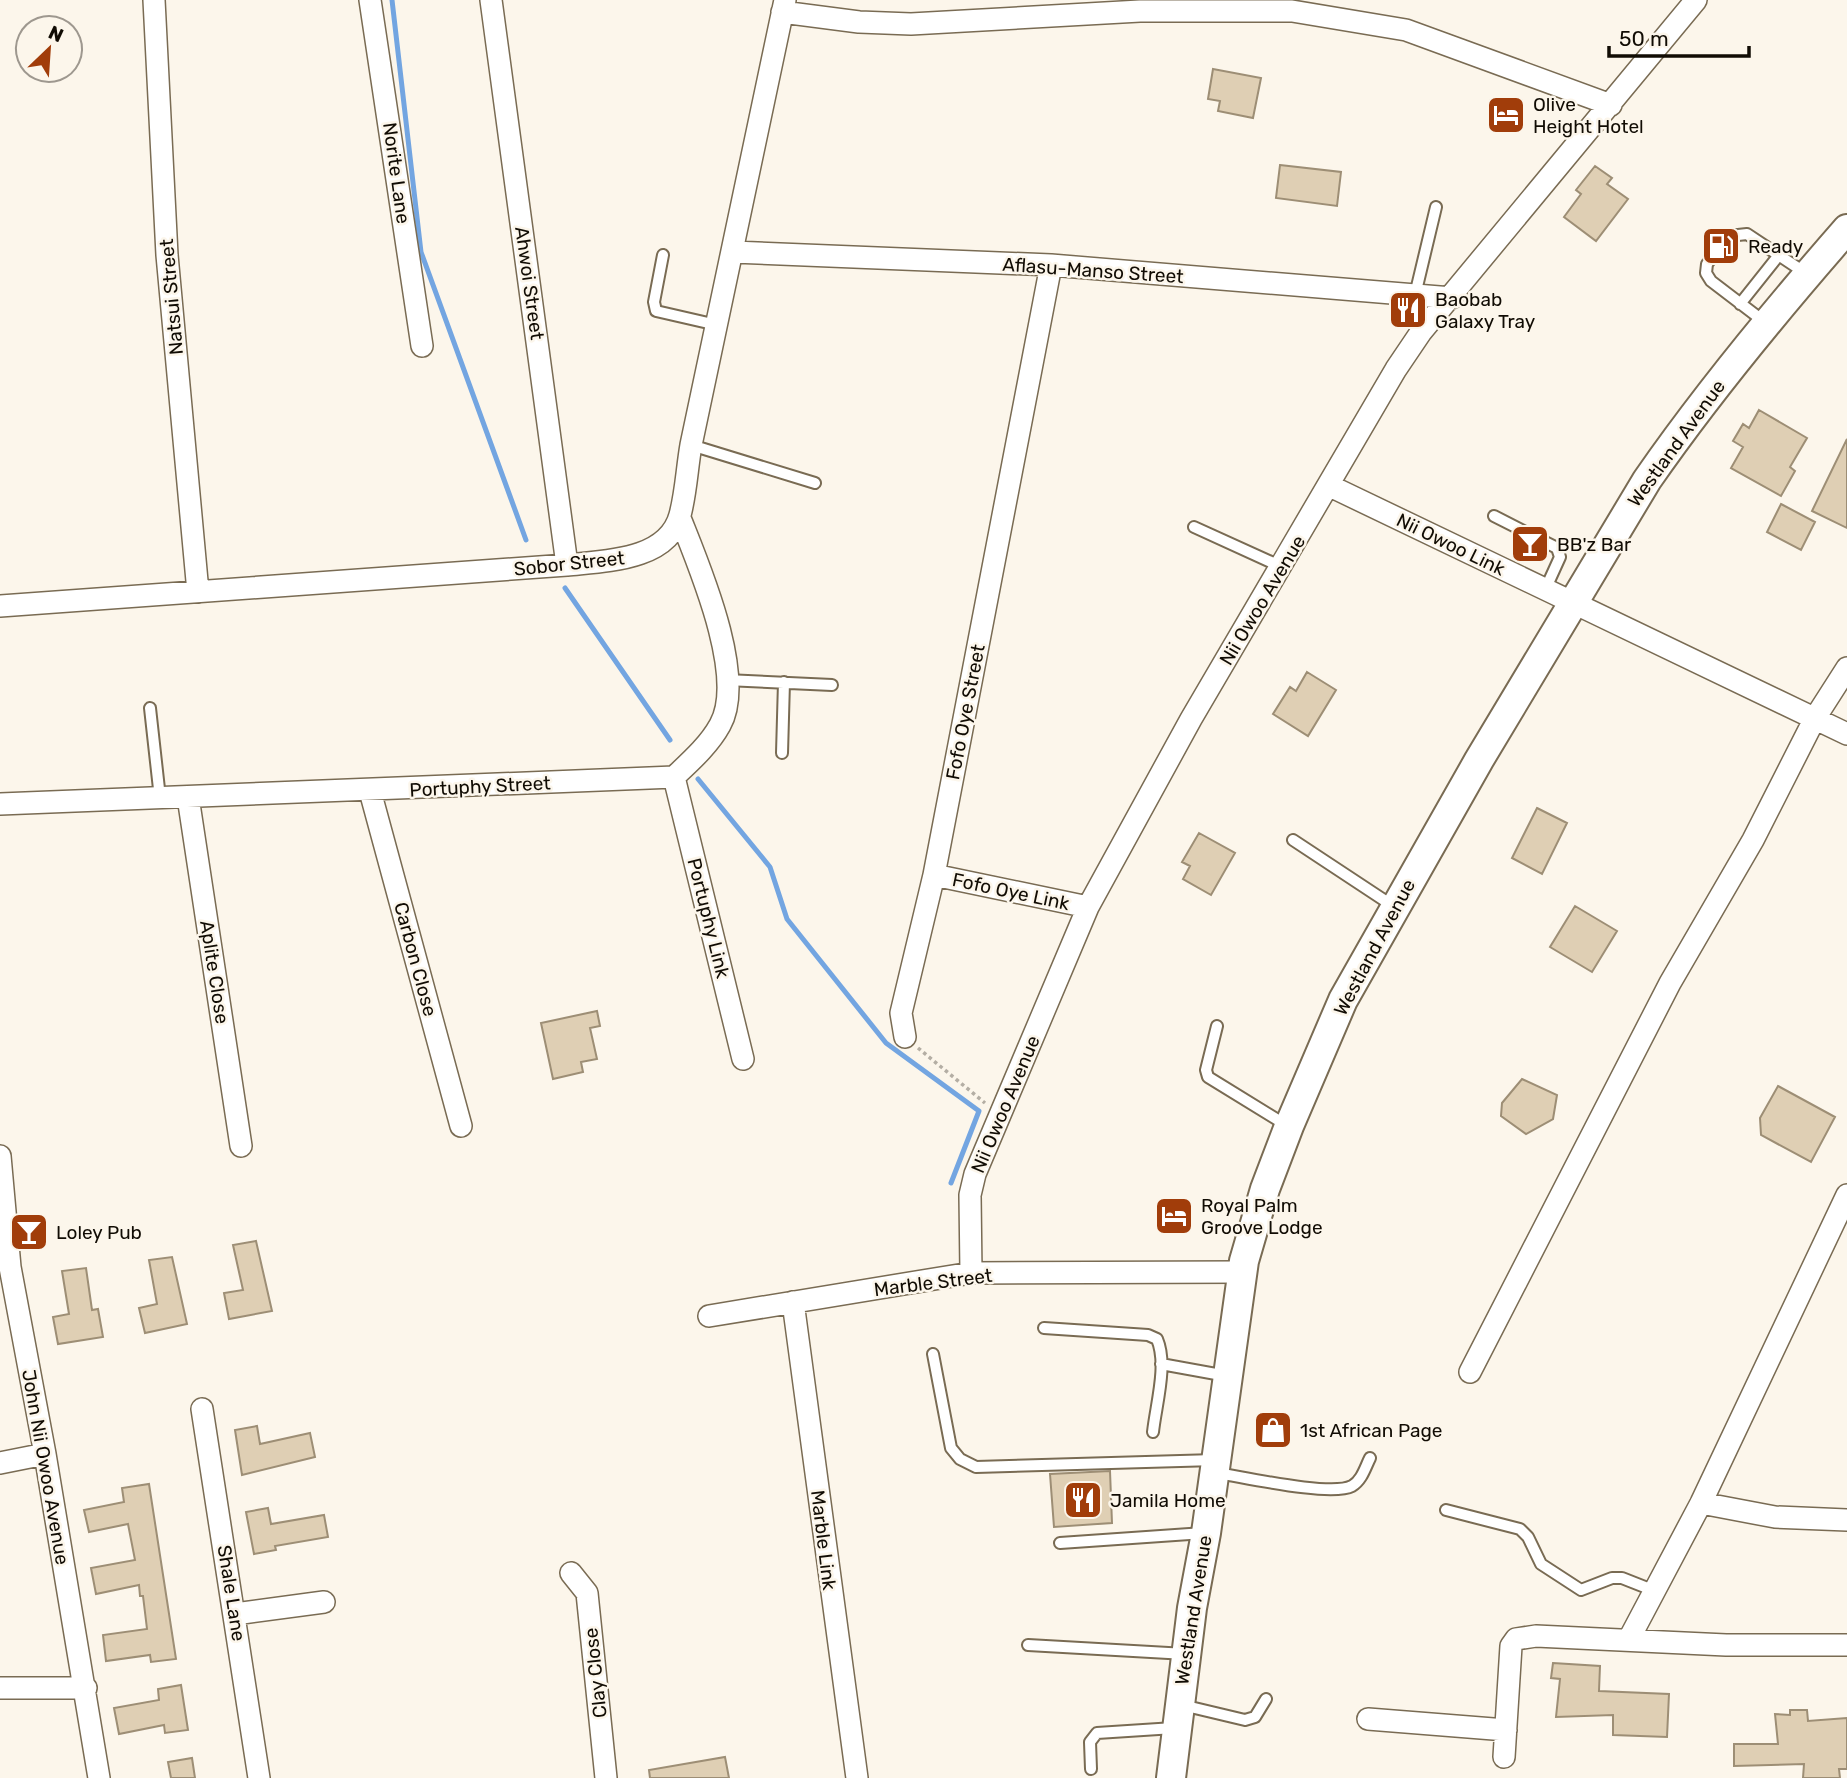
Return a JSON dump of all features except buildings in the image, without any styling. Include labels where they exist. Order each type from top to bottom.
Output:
[{"type":"street","name":"Natsui Street","points":[[154,0],[167,255],[198,592]]},
{"type":"street","name":"Norite Lane","points":[[370,0],[422,346]]},
{"type":"street","name":"Ahwoi Street","points":[[491,0],[567,565]]},
{"type":"street","name":"Nii Owoo Avenue","points":[[971,1273],[970,1195],[975,1174],[1088,907],[1191,719],[1330,486],[1396,369],[1421,332],[1452,298],[1696,0]]},
{"type":"street","points":[[674,777],[707,745],[722,722],[726,680],[718,617],[680,518],[691,445],[784,6],[859,22],[911,24],[1140,11],[1292,11],[1406,30],[1611,104]]},
{"type":"street","name":"Westland Avenue","points":[[1171,1778],[1177,1716],[1243,1272],[1265,1189],[1343,1000],[1394,906],[1572,602],[1669,447],[1766,323],[1847,229]]},
{"type":"street","name":"Aflasu-Manso Street","points":[[733,252],[1051,265],[1452,298]]},
{"type":"street","name":"Fofo Oye Street","points":[[905,1037],[901,1013],[934,875],[1051,265]]},
{"type":"street","name":"Nii Owoo Link","points":[[1330,486],[1847,734]]},
{"type":"street","name":"Sobor Street","points":[[0,606],[567,565],[635,556],[663,541],[680,518]]},
{"type":"street","points":[[1469,1371],[1670,983],[1753,840],[1815,718],[1847,668]]},
{"type":"street","name":"Portuphy Street","points":[[0,804],[674,777]]},
{"type":"street","name":"Portuphy Link","points":[[674,777],[743,1059]]},
{"type":"street","name":"Carbon Close","points":[[370,791],[461,1126]]},
{"type":"street","name":"Aplite Close","points":[[188,797],[241,1146]]},
{"type":"street","name":"Fofo Oye Link","points":[[934,875],[1088,907]]},
{"type":"street","name":"John Nii Owoo Avenue","points":[[0,1156],[5,1267],[45,1454],[99,1778]]},
{"type":"street","points":[[1629,1639],[1701,1503],[1847,1195]]},
{"type":"street","name":"Marble Street","points":[[709,1317],[971,1273],[1243,1272]]},
{"type":"street","name":"Marble Link","points":[[793,1303],[857,1778]]},
{"type":"street","name":"Shale Lane","points":[[202,1409],[260,1778]]},
{"type":"street","points":[[0,1463],[45,1454]]},
{"type":"street","points":[[1701,1503],[1775,1517],[1847,1520]]},
{"type":"street","name":"Clay Close","points":[[571,1573],[587,1593],[606,1778]]},
{"type":"street","points":[[235,1614],[324,1602]]},
{"type":"street","points":[[1504,1757],[1511,1646],[1516,1639],[1536,1636],[1726,1645],[1847,1645]]},
{"type":"street","points":[[0,1688],[86,1688]]},
{"type":"street","points":[[1368,1719],[1506,1730]]},
{"type":"lane","points":[[1415,295],[1436,207]]},
{"type":"lane","points":[[1766,323],[1706,273],[1707,264],[1729,236],[1747,234],[1807,274]]},
{"type":"lane","points":[[663,255],[654,302],[656,311],[717,325]]},
{"type":"lane","points":[[1741,304],[1779,256]]},
{"type":"lane","points":[[691,445],[816,483]]},
{"type":"lane","points":[[1494,516],[1557,548],[1560,557],[1545,590]]},
{"type":"lane","points":[[1194,527],[1282,567]]},
{"type":"lane","points":[[726,680],[832,685]]},
{"type":"lane","points":[[782,754],[784,682]]},
{"type":"lane","points":[[150,708],[160,798]]},
{"type":"lane","points":[[1293,840],[1394,906]]},
{"type":"lane","points":[[1217,1026],[1206,1070],[1208,1077],[1289,1126]]},
{"type":"lane","points":[[1044,1328],[1148,1335],[1157,1339],[1161,1348],[1161,1364],[1153,1432]]},
{"type":"lane","points":[[933,1354],[951,1448],[960,1459],[976,1467],[1215,1467],[1310,1488],[1341,1488],[1360,1479],[1370,1458]]},
{"type":"lane","points":[[1161,1364],[1227,1376]]},
{"type":"lane","points":[[1446,1510],[1520,1530],[1528,1537],[1541,1564],[1581,1590],[1612,1578],[1622,1578],[1655,1591]]},
{"type":"lane","points":[[1060,1543],[1206,1533]]},
{"type":"lane","points":[[1028,1645],[1186,1654]]},
{"type":"lane","points":[[1091,1769],[1090,1742],[1097,1732],[1177,1716],[1245,1720],[1255,1717],[1266,1699]]},
{"type":"path","points":[[905,1037],[1000,1115]]},
{"type":"waterway","points":[[392,0],[421,252],[526,540]]},
{"type":"waterway","points":[[565,588],[670,740]]},
{"type":"waterway","points":[[698,779],[770,867],[787,919],[886,1043],[979,1111],[951,1183]]},
{"type":"place","name":"Olive Height Hotel","points":[[1506,115]]},
{"type":"place","name":"Ready","points":[[1721,246]]},
{"type":"place","name":"Baobab Galaxy Tray","points":[[1408,310]]},
{"type":"place","name":"BB'z Bar","points":[[1530,544]]},
{"type":"place","name":"Royal Palm Groove Lodge","points":[[1174,1216]]},
{"type":"place","name":"Loley Pub","points":[[29,1232]]},
{"type":"place","name":"1st African Page","points":[[1273,1430]]},
{"type":"place","name":"Jamila Home","points":[[1083,1500]]}]
